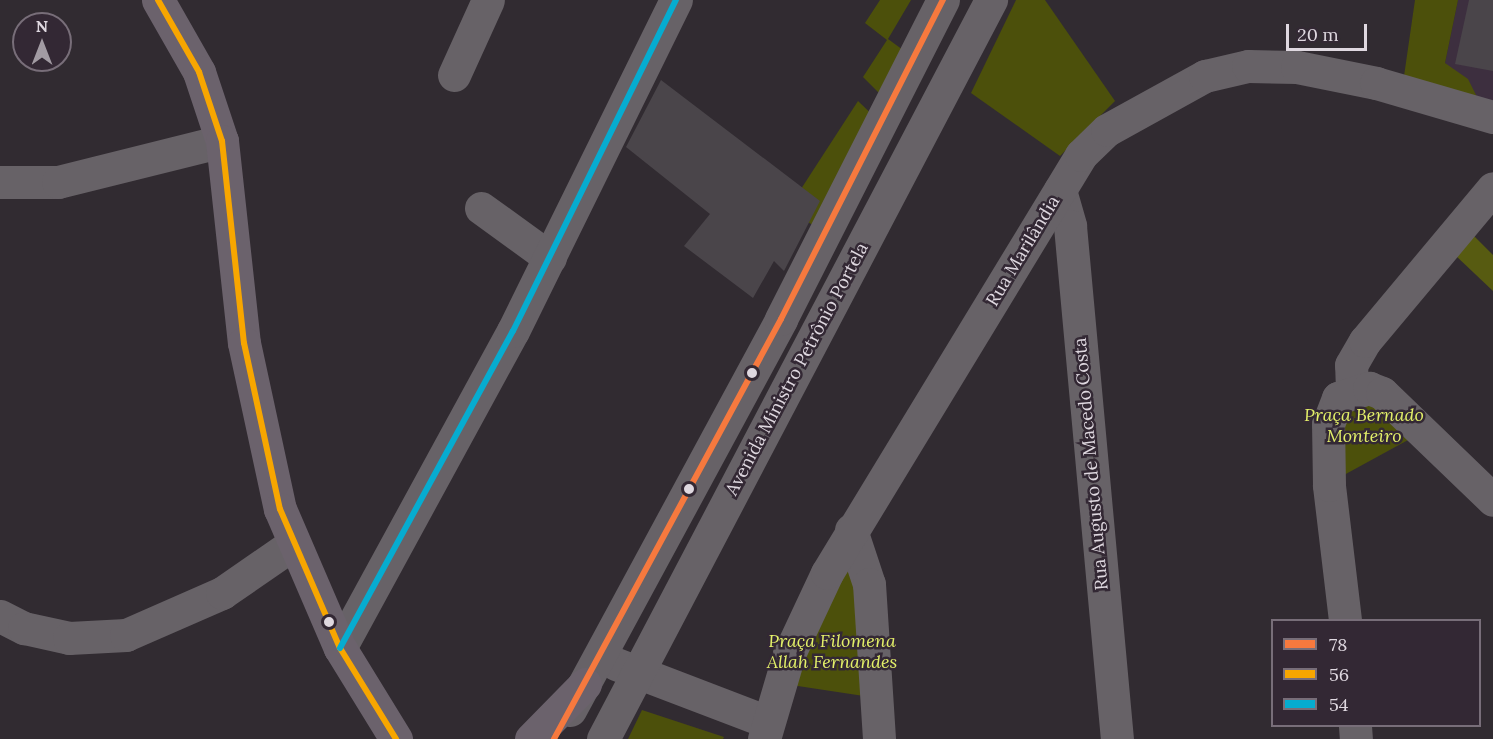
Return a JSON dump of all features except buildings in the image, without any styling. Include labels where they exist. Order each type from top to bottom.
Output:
[{"type":"main road","points":[[159,0],[199,72],[222,141],[250,379],[268,468],[293,544],[340,648],[396,739]]},
{"type":"main road","points":[[531,739],[585,684]]},
{"type":"street","points":[[454,75],[488,0]]},
{"type":"street","points":[[340,648],[550,258],[676,0]]},
{"type":"street","name":"Avenida Ministro Petrônio Portela","points":[[554,739],[601,656],[943,0]]},
{"type":"street","name":"Avenida Ministro Petrônio Portela","points":[[603,739],[991,0]]},
{"type":"street","name":"Rua Marilândia","points":[[766,730],[789,654],[851,530],[1081,155],[1107,130],[1205,76],[1248,66],[1297,67],[1377,83],[1493,117]]},
{"type":"street","points":[[0,182],[69,180],[222,141]]},
{"type":"street","points":[[1352,390],[1351,365],[1365,341],[1493,188]]},
{"type":"street","name":"Rua Augusto de Macedo Costa","points":[[1060,190],[1070,226],[1117,739]]},
{"type":"street","points":[[481,208],[550,258]]},
{"type":"street","points":[[1345,619],[1329,485],[1328,424],[1338,398],[1352,390],[1382,393],[1493,500]]},
{"type":"street","points":[[851,530],[864,554],[869,584],[879,739]]},
{"type":"street","points":[[0,616],[24,628],[69,638],[126,635],[222,593],[293,544]]},
{"type":"street","points":[[601,656],[766,730]]},
{"type":"shaded area","points":[[1458,0],[1493,0],[1493,118],[1445,63]]},
{"type":"shaded area","points":[[1473,235],[1493,255],[1493,291],[1455,255]]},
{"type":"green space","points":[[880,0],[911,0],[888,39],[914,58],[890,104],[863,77],[887,40],[865,23]]},
{"type":"green space","points":[[1016,0],[1045,0],[1115,101],[1060,156],[971,93]]},
{"type":"green space","points":[[1415,0],[1458,0],[1445,63],[1468,79],[1477,97],[1402,90]]},
{"type":"green space","points":[[858,101],[881,123],[825,233],[788,209]]},
{"type":"green space","name":"Praça Bernado Monteiro","points":[[1352,393],[1419,434],[1333,481],[1341,401]]},
{"type":"green space","name":"Praça Filomena Allah Fernandes","points":[[851,530],[877,698],[778,683]]},
{"type":"green space","points":[[642,710],[724,737],[723,739],[628,739]]},
{"type":"transit line","name":"56","points":[[158,0],[199,72],[222,141],[244,343],[280,509],[340,648],[396,739]]},
{"type":"transit line","name":"54","points":[[340,648],[513,331],[676,0]]},
{"type":"transit line","name":"78","points":[[554,739],[781,319],[943,0]]}]
